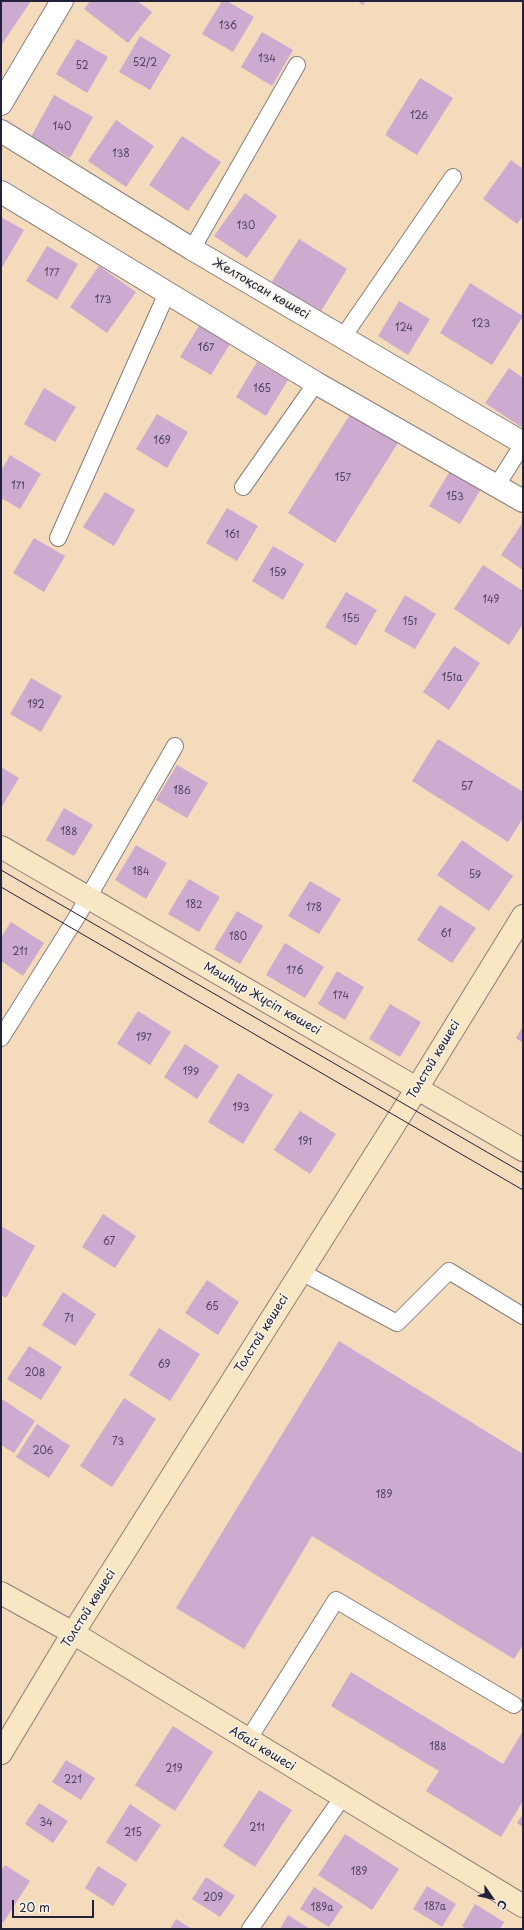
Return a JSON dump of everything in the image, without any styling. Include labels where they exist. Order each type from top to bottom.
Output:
[{"type":"street","points":[[1,104],[62,1]]},
{"type":"street","name":"Желтоқсан көшесі","points":[[1,131],[192,249],[523,443]]},
{"type":"street","points":[[1,192],[316,383],[523,501]]},
{"type":"street","name":"Мәшһүр Жүсіп көшесі","points":[[1,847],[523,1150]]},
{"type":"street","name":"Толстой көшесі","points":[[1,1753],[74,1634],[417,1089],[523,916]]},
{"type":"street","name":"Абай көшесі","points":[[1,1593],[74,1634],[342,1798],[523,1906]]},
{"type":"lane","points":[[192,249],[297,65]]},
{"type":"lane","points":[[343,337],[454,177]]},
{"type":"lane","points":[[58,538],[167,293]]},
{"type":"lane","points":[[243,487],[316,383]]},
{"type":"lane","points":[[497,485],[523,443]]},
{"type":"lane","points":[[1,1038],[78,915],[175,746]]},
{"type":"lane","points":[[301,1272],[396,1324],[449,1271],[523,1316]]},
{"type":"lane","points":[[248,1740],[336,1600],[514,1705]]},
{"type":"lane","points":[[250,1929],[342,1798]]},
{"type":"building","points":[[1,1],[31,1],[2,44],[1,44]]},
{"type":"building","points":[[90,1],[137,1],[152,12],[128,43],[84,9]]},
{"type":"building","points":[[222,1],[227,1],[254,17],[233,52],[202,34]]},
{"type":"building","points":[[357,1],[366,1],[363,5]]},
{"type":"building","points":[[262,32],[293,50],[272,86],[241,67]]},
{"type":"building","points":[[140,36],[171,55],[150,90],[119,72]]},
{"type":"building","points":[[77,39],[108,57],[87,93],[56,74]]},
{"type":"building","points":[[420,78],[453,98],[417,155],[385,135]]},
{"type":"building","points":[[54,95],[93,117],[70,158],[31,137]]},
{"type":"building","points":[[116,120],[154,146],[126,187],[88,161]]},
{"type":"building","points":[[182,136],[221,162],[188,211],[149,185]]},
{"type":"building","points":[[511,160],[523,169],[523,216],[517,224],[483,199]]},
{"type":"building","points":[[245,193],[277,216],[247,258],[214,236]]},
{"type":"building","points":[[1,217],[24,230],[1,269]]},
{"type":"building","points":[[299,239],[347,269],[318,316],[269,286]]},
{"type":"building","points":[[47,246],[78,264],[57,300],[26,281]]},
{"type":"building","points":[[99,266],[136,292],[107,333],[70,307]]},
{"type":"building","points":[[470,283],[523,316],[492,365],[440,333]]},
{"type":"building","points":[[399,301],[430,319],[408,355],[378,336]]},
{"type":"building","points":[[202,321],[233,339],[211,375],[180,357]]},
{"type":"building","points":[[257,362],[288,380],[266,416],[236,397]]},
{"type":"building","points":[[509,368],[523,378],[523,423],[521,427],[485,403]]},
{"type":"building","points":[[44,388],[76,407],[55,442],[24,424]]},
{"type":"building","points":[[351,413],[398,443],[335,543],[288,513]]},
{"type":"building","points":[[157,414],[188,432],[167,468],[136,449]]},
{"type":"building","points":[[10,455],[41,474],[20,509],[1,498],[1,471]]},
{"type":"building","points":[[450,471],[481,489],[460,524],[429,506]]},
{"type":"building","points":[[105,492],[135,510],[114,546],[83,527]]},
{"type":"building","points":[[227,508],[258,526],[237,561],[206,543]]},
{"type":"building","points":[[523,522],[523,570],[501,555]]},
{"type":"building","points":[[34,538],[65,556],[44,592],[13,573]]},
{"type":"building","points":[[273,546],[304,564],[283,600],[252,581]]},
{"type":"building","points":[[483,565],[523,591],[523,624],[509,645],[454,609]]},
{"type":"building","points":[[346,592],[377,610],[356,646],[325,627]]},
{"type":"building","points":[[405,595],[436,614],[415,649],[384,631]]},
{"type":"building","points":[[454,646],[480,663],[449,710],[423,692]]},
{"type":"building","points":[[31,678],[62,696],[41,732],[10,714]]},
{"type":"building","points":[[438,739],[523,792],[523,818],[508,842],[412,781]]},
{"type":"building","points":[[177,765],[208,783],[187,818],[156,800]]},
{"type":"building","points":[[1,767],[19,778],[1,808]]},
{"type":"building","points":[[64,808],[93,825],[74,856],[46,840]]},
{"type":"building","points":[[462,840],[513,876],[489,911],[437,875]]},
{"type":"building","points":[[136,845],[167,863],[146,899],[115,880]]},
{"type":"building","points":[[189,879],[220,897],[199,932],[168,914]]},
{"type":"building","points":[[310,881],[341,899],[319,934],[288,916]]},
{"type":"building","points":[[440,905],[476,928],[452,963],[417,940]]},
{"type":"building","points":[[237,911],[263,926],[240,964],[214,949]]},
{"type":"building","points":[[11,922],[44,943],[23,976],[1,961],[1,937]]},
{"type":"building","points":[[285,943],[324,967],[305,998],[266,975]]},
{"type":"building","points":[[337,971],[364,987],[345,1020],[318,1004]]},
{"type":"building","points":[[390,1004],[421,1022],[400,1057],[369,1039]]},
{"type":"building","points":[[138,1011],[171,1032],[150,1065],[117,1044]]},
{"type":"building","points":[[523,1026],[523,1043],[516,1038]]},
{"type":"building","points":[[185,1044],[219,1066],[197,1099],[164,1077]]},
{"type":"building","points":[[238,1073],[273,1095],[243,1144],[208,1122]]},
{"type":"building","points":[[300,1111],[336,1134],[310,1174],[274,1150]]},
{"type":"building","points":[[103,1214],[136,1236],[115,1268],[82,1247]]},
{"type":"building","points":[[1,1226],[35,1246],[6,1298],[1,1295]]},
{"type":"building","points":[[207,1280],[239,1302],[218,1335],[185,1313]]},
{"type":"building","points":[[63,1292],[96,1314],[75,1346],[42,1325]]},
{"type":"building","points":[[159,1328],[200,1354],[170,1401],[129,1375]]},
{"type":"building","points":[[339,1341],[523,1454],[523,1645],[514,1659],[312,1536],[244,1649],[176,1608]]},
{"type":"building","points":[[29,1346],[62,1367],[41,1400],[7,1379]]},
{"type":"building","points":[[124,1398],[156,1419],[112,1487],[80,1466]]},
{"type":"building","points":[[2,1399],[35,1421],[14,1453],[1,1445]]},
{"type":"building","points":[[37,1424],[70,1446],[49,1478],[16,1457]]},
{"type":"building","points":[[351,1672],[503,1764],[523,1731],[523,1801],[501,1837],[426,1791],[439,1771],[331,1706]]},
{"type":"building","points":[[173,1726],[213,1752],[175,1811],[135,1785]]},
{"type":"building","points":[[66,1760],[95,1778],[81,1800],[52,1782]]},
{"type":"building","points":[[259,1790],[292,1810],[255,1867],[223,1846]]},
{"type":"building","points":[[39,1803],[68,1821],[53,1843],[25,1824]]},
{"type":"building","points":[[130,1804],[161,1825],[136,1862],[106,1842]]},
{"type":"building","points":[[523,1814],[523,1827],[517,1823]]},
{"type":"building","points":[[345,1834],[399,1869],[372,1910],[318,1875]]},
{"type":"building","points":[[5,1865],[30,1881],[3,1923],[1,1921],[1,1871]]},
{"type":"building","points":[[98,1866],[127,1884],[113,1906],[85,1888]]},
{"type":"building","points":[[206,1877],[235,1896],[220,1917],[192,1899]]},
{"type":"building","points":[[427,1886],[456,1904],[442,1927],[413,1909]]},
{"type":"building","points":[[314,1887],[343,1906],[329,1927],[300,1909]]},
{"type":"building","points":[[475,1904],[504,1922],[500,1929],[466,1929],[462,1926]]},
{"type":"building","points":[[288,1915],[310,1929],[280,1929]]},
{"type":"building","points":[[176,1919],[192,1929],[170,1929]]},
{"type":"tram line","points":[[1,870],[523,1173]]},
{"type":"tram line","points":[[1,887],[523,1190]]}]
